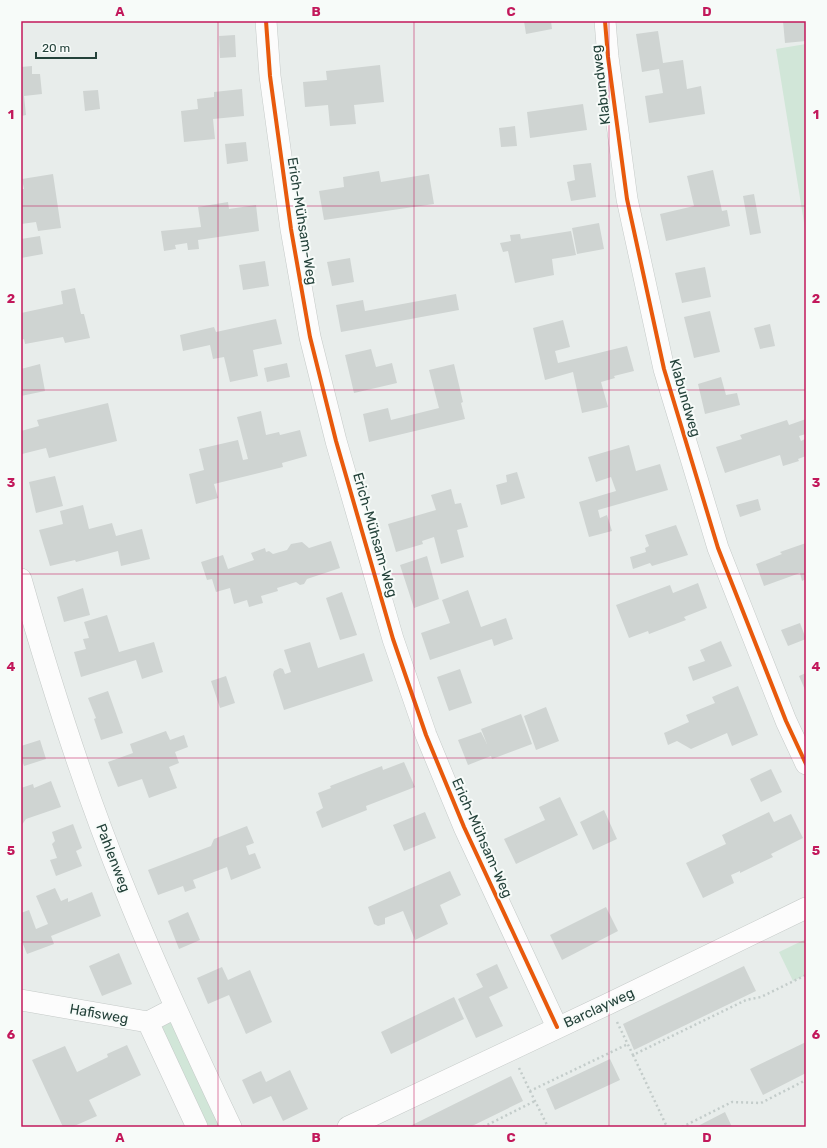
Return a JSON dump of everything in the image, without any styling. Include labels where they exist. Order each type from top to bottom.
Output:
[{"type":"street","name":"Erich-Mühsam-Weg","points":[[266,21],[270,76],[292,236],[310,337],[340,456],[394,639],[426,735],[464,828],[557,1027]]},
{"type":"street","name":"Klabundweg","points":[[605,21],[608,57],[627,199],[664,369],[718,548],[786,721],[806,764]]},
{"type":"street","name":"Pahlenweg","points":[[21,579],[41,648],[78,763],[125,891],[175,1008],[231,1127]]},
{"type":"street","name":"Barclayweg","points":[[348,1127],[806,908]]},
{"type":"street","name":"Hafisweg","points":[[21,1000],[148,1022],[175,1008]]},
{"type":"street","points":[[148,1022],[197,1127]]},
{"type":"path","points":[[633,1055],[746,1000],[761,997],[806,975]]},
{"type":"path","points":[[608,1004],[667,1127]]},
{"type":"path","points":[[530,1091],[628,1044]]},
{"type":"path","points":[[510,1050],[548,1127]]},
{"type":"path","points":[[682,1127],[732,1102],[760,1103],[806,1080]]},
{"type":"path","points":[[483,1127],[535,1101]]},
{"type":"green space","points":[[806,44],[806,235],[776,49]]},
{"type":"green space","points":[[806,939],[806,975],[793,981],[779,952]]},
{"type":"green space","points":[[175,1008],[231,1127],[197,1127],[148,1022]]},
{"type":"building","points":[[524,21],[551,21],[552,29],[526,34]]},
{"type":"building","points":[[783,21],[806,21],[806,41],[785,43]]},
{"type":"building","points":[[658,31],[663,63],[683,60],[687,89],[701,86],[705,114],[649,123],[645,96],[663,93],[659,69],[642,72],[636,34]]},
{"type":"building","points":[[235,35],[236,57],[220,58],[219,36]]},
{"type":"building","points":[[380,65],[384,102],[354,105],[356,124],[330,126],[328,105],[305,107],[303,82],[327,80],[326,71]]},
{"type":"building","points":[[32,66],[32,74],[40,74],[42,94],[24,96],[26,115],[21,116],[21,67]]},
{"type":"building","points":[[242,89],[244,116],[213,119],[215,139],[184,142],[181,111],[198,109],[197,99],[214,97],[214,92]]},
{"type":"building","points":[[98,90],[100,109],[85,111],[83,91]]},
{"type":"building","points":[[583,104],[587,130],[530,138],[527,112]]},
{"type":"building","points":[[515,126],[517,146],[501,147],[499,128]]},
{"type":"building","points":[[246,142],[248,161],[227,164],[225,144]]},
{"type":"building","points":[[591,163],[596,197],[571,201],[567,182],[575,180],[573,165]]},
{"type":"building","points":[[713,170],[722,211],[727,210],[730,226],[666,241],[660,214],[694,206],[687,176]]},
{"type":"building","points":[[379,171],[381,182],[429,174],[434,204],[324,220],[319,191],[344,187],[343,177]]},
{"type":"building","points":[[53,174],[61,228],[38,231],[36,222],[21,224],[21,189],[24,189],[22,179]]},
{"type":"building","points":[[754,194],[761,233],[750,235],[743,196]]},
{"type":"building","points":[[228,202],[229,209],[256,205],[259,231],[198,240],[199,249],[188,250],[187,243],[175,245],[176,249],[164,251],[161,231],[201,227],[198,207]]},
{"type":"building","points":[[599,223],[604,249],[577,254],[572,228]]},
{"type":"building","points":[[571,231],[576,255],[552,259],[554,275],[515,283],[508,251],[503,252],[500,243],[511,241],[510,235],[520,234],[521,239]]},
{"type":"building","points":[[40,236],[43,254],[21,258],[21,239]]},
{"type":"building","points":[[350,258],[354,282],[332,286],[327,262]]},
{"type":"building","points":[[265,261],[269,286],[243,290],[239,265]]},
{"type":"building","points":[[705,267],[711,297],[682,303],[675,273]]},
{"type":"building","points":[[75,288],[81,314],[84,314],[90,338],[65,343],[63,337],[25,344],[24,339],[21,340],[21,313],[63,304],[61,291]]},
{"type":"building","points":[[456,294],[459,310],[341,332],[336,305],[363,300],[365,311]]},
{"type":"building","points":[[710,311],[720,352],[694,358],[684,317]]},
{"type":"building","points":[[276,319],[282,344],[253,350],[258,376],[230,382],[224,357],[213,359],[210,345],[183,351],[180,335],[214,327],[216,332]]},
{"type":"building","points":[[563,320],[570,347],[555,351],[558,363],[627,346],[634,371],[614,376],[615,378],[601,382],[608,407],[582,413],[573,372],[545,380],[533,328]]},
{"type":"building","points":[[770,324],[775,346],[760,349],[754,328]]},
{"type":"building","points":[[371,349],[376,367],[392,363],[397,383],[354,393],[345,355]]},
{"type":"building","points":[[287,363],[290,377],[267,382],[264,368]]},
{"type":"building","points":[[40,364],[45,391],[21,396],[21,369]]},
{"type":"building","points":[[454,364],[463,402],[461,403],[465,419],[369,442],[363,414],[388,408],[391,420],[439,408],[429,370]]},
{"type":"building","points":[[721,377],[726,395],[737,393],[740,405],[705,414],[698,384]]},
{"type":"building","points":[[108,403],[117,441],[49,458],[46,448],[22,454],[21,431],[39,426],[37,420]]},
{"type":"building","points":[[261,411],[266,435],[279,432],[280,435],[300,430],[307,456],[282,463],[283,467],[214,484],[218,498],[196,504],[189,474],[204,470],[199,449],[238,440],[243,460],[248,459],[237,417]]},
{"type":"building","points":[[806,419],[806,434],[799,436],[801,441],[805,439],[806,456],[798,459],[799,461],[783,466],[780,455],[725,473],[716,447],[742,439],[740,435],[787,420],[789,425]]},
{"type":"building","points":[[629,445],[636,471],[660,464],[668,490],[598,510],[600,518],[607,515],[612,531],[589,537],[579,502],[616,491],[611,477],[596,482],[588,457]]},
{"type":"building","points":[[517,472],[525,498],[501,505],[496,485],[507,482],[506,475]]},
{"type":"building","points":[[55,476],[63,506],[36,513],[29,482]]},
{"type":"building","points":[[451,489],[455,504],[461,503],[468,527],[457,530],[464,557],[441,564],[434,537],[422,541],[423,544],[396,552],[388,524],[436,510],[431,495]]},
{"type":"building","points":[[758,499],[761,510],[740,517],[736,505]]},
{"type":"building","points":[[83,505],[89,529],[112,523],[116,536],[142,529],[150,559],[121,566],[118,551],[76,562],[75,560],[50,566],[39,530],[63,524],[60,511]]},
{"type":"building","points":[[676,525],[688,555],[652,566],[650,563],[633,569],[630,557],[646,552],[645,548],[649,546],[645,535]]},
{"type":"building","points":[[331,541],[340,568],[307,579],[304,584],[300,585],[296,582],[277,588],[278,591],[261,596],[263,603],[249,607],[247,600],[234,604],[230,588],[216,592],[212,579],[207,580],[201,562],[223,555],[228,569],[254,560],[251,553],[265,548],[266,552],[269,551],[273,554],[287,550],[291,544],[302,542],[309,548]]},
{"type":"building","points":[[806,543],[806,579],[802,581],[800,573],[764,586],[756,564],[782,554],[780,552]]},
{"type":"building","points":[[427,556],[439,599],[414,608],[400,565]]},
{"type":"building","points":[[698,583],[707,608],[684,617],[686,620],[649,634],[648,631],[629,638],[616,605],[670,585],[673,593]]},
{"type":"building","points":[[83,588],[90,615],[64,622],[57,597]]},
{"type":"building","points":[[468,590],[481,627],[506,618],[513,639],[494,646],[492,639],[430,660],[421,633],[450,623],[442,600]]},
{"type":"building","points":[[342,592],[357,635],[340,640],[326,598]]},
{"type":"building","points":[[107,615],[119,652],[154,642],[163,672],[142,679],[136,660],[81,677],[74,652],[86,649],[83,639],[89,638],[84,622]]},
{"type":"building","points":[[800,623],[806,639],[788,646],[781,630]]},
{"type":"building","points":[[721,641],[732,666],[693,681],[688,667],[705,661],[700,650]]},
{"type":"building","points":[[310,642],[318,668],[364,653],[373,681],[284,710],[273,675],[274,671],[280,668],[283,669],[285,674],[291,672],[284,650]]},
{"type":"building","points":[[460,669],[472,703],[449,711],[437,677]]},
{"type":"building","points":[[806,673],[806,692],[799,676]]},
{"type":"building","points":[[226,676],[235,703],[220,708],[211,681]]},
{"type":"building","points":[[738,686],[758,735],[732,746],[727,733],[691,749],[677,741],[668,745],[664,733],[689,722],[686,715],[715,703],[712,697]]},
{"type":"building","points":[[108,691],[123,733],[101,740],[94,719],[96,718],[88,698]]},
{"type":"building","points":[[546,707],[559,741],[536,750],[524,716]]},
{"type":"building","points":[[521,714],[532,744],[492,759],[491,756],[468,765],[458,740],[481,732],[487,744],[481,729]]},
{"type":"building","points":[[166,731],[170,740],[184,735],[188,747],[175,752],[179,763],[169,767],[177,788],[149,798],[142,779],[118,787],[108,762],[133,753],[130,744]]},
{"type":"building","points":[[40,740],[46,759],[24,766],[21,758],[21,746]]},
{"type":"building","points":[[404,762],[415,787],[366,806],[367,810],[322,828],[316,812],[323,808],[318,793],[331,788],[330,786],[382,766],[383,770]]},
{"type":"building","points":[[771,769],[782,792],[761,802],[750,779]]},
{"type":"building","points":[[51,781],[61,807],[26,819],[21,826],[21,788],[33,784],[34,788]]},
{"type":"building","points":[[560,797],[578,835],[516,864],[504,839],[545,820],[539,807]]},
{"type":"building","points":[[604,810],[617,839],[593,850],[580,822]]},
{"type":"building","points":[[425,812],[436,838],[404,851],[393,825]]},
{"type":"building","points":[[769,812],[774,822],[791,814],[803,838],[771,854],[773,857],[740,873],[740,871],[731,875],[734,883],[703,898],[686,863],[726,844],[722,835]]},
{"type":"building","points":[[73,824],[82,848],[76,851],[82,866],[56,876],[50,860],[57,858],[52,844],[55,841],[52,832]]},
{"type":"building","points":[[247,826],[254,843],[246,846],[249,855],[255,853],[261,868],[231,880],[227,867],[193,880],[196,888],[185,892],[183,886],[158,895],[148,870],[211,846],[214,839]]},
{"type":"building","points":[[450,871],[461,895],[440,905],[448,924],[415,940],[403,911],[385,918],[385,924],[378,926],[374,924],[368,907]]},
{"type":"building","points":[[55,888],[61,901],[68,898],[68,902],[92,892],[101,916],[51,936],[54,944],[27,954],[21,939],[21,913],[29,910],[36,929],[48,924],[36,896]]},
{"type":"building","points":[[606,907],[618,931],[562,960],[550,935]]},
{"type":"building","points":[[188,912],[200,940],[179,949],[168,921]]},
{"type":"building","points":[[119,953],[132,984],[102,996],[89,966]]},
{"type":"building","points":[[497,964],[508,988],[489,997],[503,1026],[476,1038],[458,999],[483,987],[476,974]]},
{"type":"building","points":[[744,966],[756,991],[634,1050],[623,1024]]},
{"type":"building","points":[[222,967],[228,980],[250,970],[272,1022],[246,1034],[229,995],[208,1004],[197,978]]},
{"type":"building","points":[[454,997],[464,1019],[391,1054],[381,1032]]},
{"type":"building","points":[[806,1042],[806,1073],[763,1095],[750,1069]]},
{"type":"building","points":[[127,1045],[141,1075],[89,1100],[97,1116],[72,1127],[63,1127],[32,1060],[65,1046],[77,1072],[108,1057],[107,1054]]},
{"type":"building","points":[[610,1059],[620,1080],[555,1110],[546,1089]]},
{"type":"building","points":[[290,1070],[308,1109],[283,1121],[271,1096],[253,1104],[242,1080],[261,1071],[266,1082]]},
{"type":"building","points":[[511,1076],[523,1101],[470,1127],[408,1127]]},
{"type":"building","points":[[725,1112],[732,1127],[695,1127],[698,1126]]},
{"type":"cycle path","points":[[266,21],[270,76],[291,229],[310,337],[336,441],[393,639],[426,735],[464,827],[557,1027]]},
{"type":"cycle path","points":[[605,21],[608,57],[627,199],[664,369],[718,548],[786,721],[806,764]]}]
